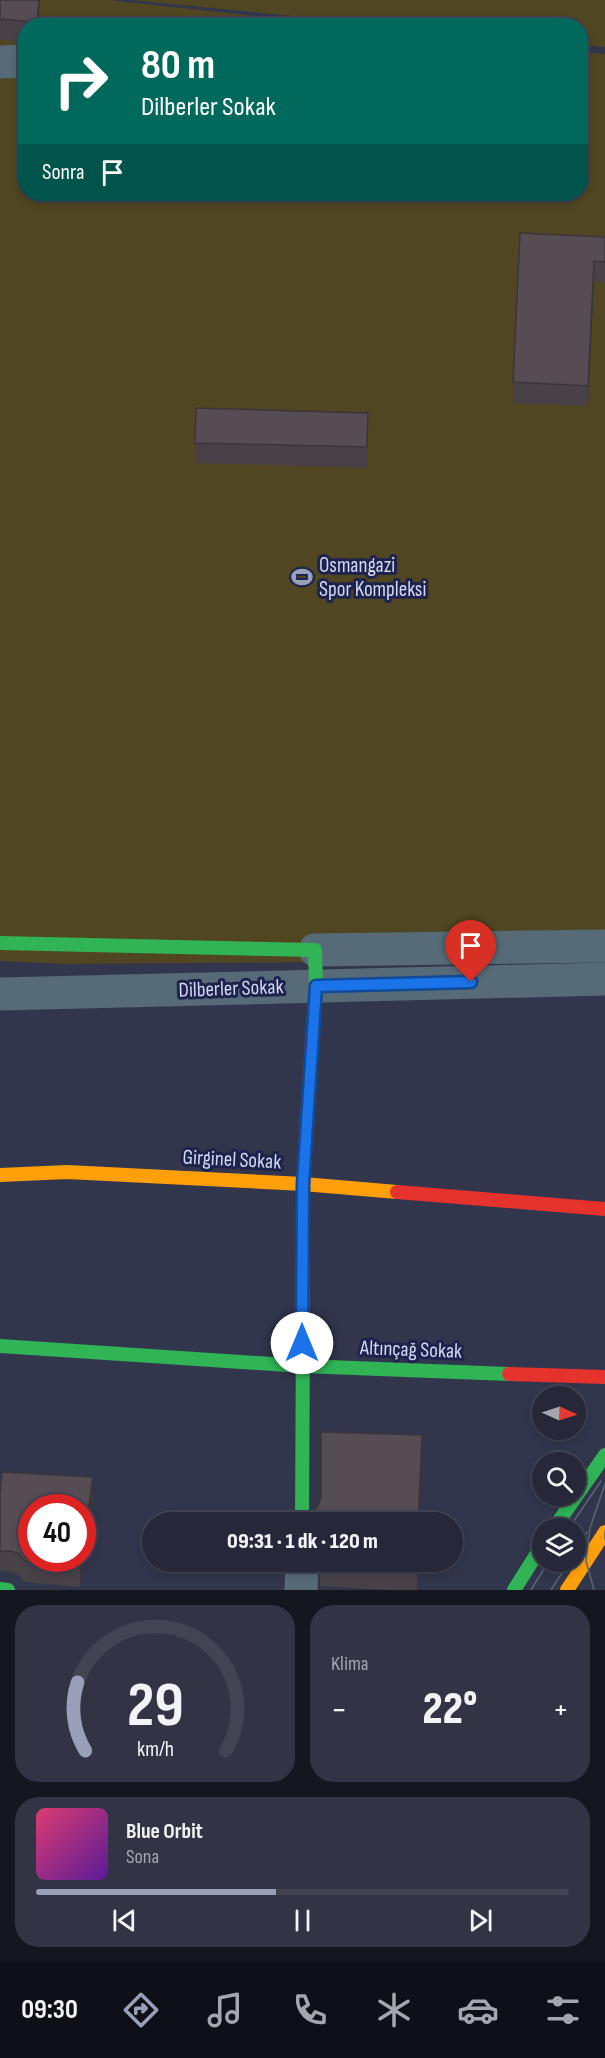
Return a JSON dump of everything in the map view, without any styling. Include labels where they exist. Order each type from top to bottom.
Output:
[{"type":"street","points":[[0,62],[18,61]]},
{"type":"street","points":[[0,943],[315,950],[605,946]]},
{"type":"street","points":[[302,1512],[303,1184],[316,986],[315,950]]},
{"type":"street","name":"Dilberler Sokak","points":[[0,994],[605,979]]},
{"type":"street","name":"Girginel Sokak","points":[[0,1175],[67,1172],[303,1184],[605,1209]]},
{"type":"street","name":"Altınçağ Sokak","points":[[0,1346],[302,1366],[605,1377]]},
{"type":"street","points":[[561,1518],[605,1455]]},
{"type":"street","points":[[567,1590],[605,1532]]},
{"type":"street","points":[[514,1590],[532,1561]]},
{"type":"street","points":[[302,1572],[302,1590]]},
{"type":"street","points":[[0,1589],[8,1590]]},
{"type":"shaded area","name":"Osmangazi Spor Kompleksi","points":[[0,0],[108,0],[276,18],[18,18],[18,201],[588,201],[588,53],[605,54],[605,960],[65,964],[0,961]]},
{"type":"shaded area","points":[[130,0],[605,0],[605,47],[588,46],[588,18],[314,18]]},
{"type":"building","points":[[0,0],[39,0],[37,18],[18,18],[18,20],[0,19]]},
{"type":"building","points":[[520,233],[605,237],[605,262],[594,261],[588,386],[513,382]]},
{"type":"building","points":[[196,408],[368,413],[367,447],[195,443]]},
{"type":"building","points":[[321,1432],[422,1435],[418,1512],[313,1512],[321,1497]]},
{"type":"building","points":[[2,1472],[93,1477],[91,1494],[18,1494],[18,1554],[0,1551]]},
{"type":"tram line","points":[[576,1518],[601,1481]]},
{"type":"tram line","points":[[594,1590],[586,1561],[590,1528],[605,1484]]},
{"type":"tram line","points":[[605,1531],[605,1539]]},
{"type":"tram line","points":[[531,1590],[542,1572]]},
{"type":"tram line","points":[[551,1590],[563,1572]]},
{"type":"traffic: fast","points":[[0,943],[315,950],[316,986],[312,1041]]},
{"type":"traffic: fast","points":[[302,1512],[303,1324]]},
{"type":"traffic: fast","points":[[0,1346],[302,1366],[509,1374]]},
{"type":"traffic: fast","points":[[561,1518],[605,1455]]},
{"type":"traffic: fast","points":[[514,1590],[532,1561]]},
{"type":"traffic: fast","points":[[0,1589],[8,1590]]},
{"type":"traffic: slow","points":[[0,1175],[67,1172],[303,1184],[397,1192]]},
{"type":"traffic: slow","points":[[567,1590],[605,1532]]},
{"type":"traffic: jam","points":[[303,1324],[303,1184],[312,1041]]},
{"type":"traffic: jam","points":[[397,1192],[605,1209]]},
{"type":"traffic: jam","points":[[509,1374],[605,1377]]},
{"type":"place","name":"Osmangazi Spor Kompleksi","points":[[302,577]]},
{"type":"route","points":[[302,1343],[303,1184],[316,986],[471,982]]}]
